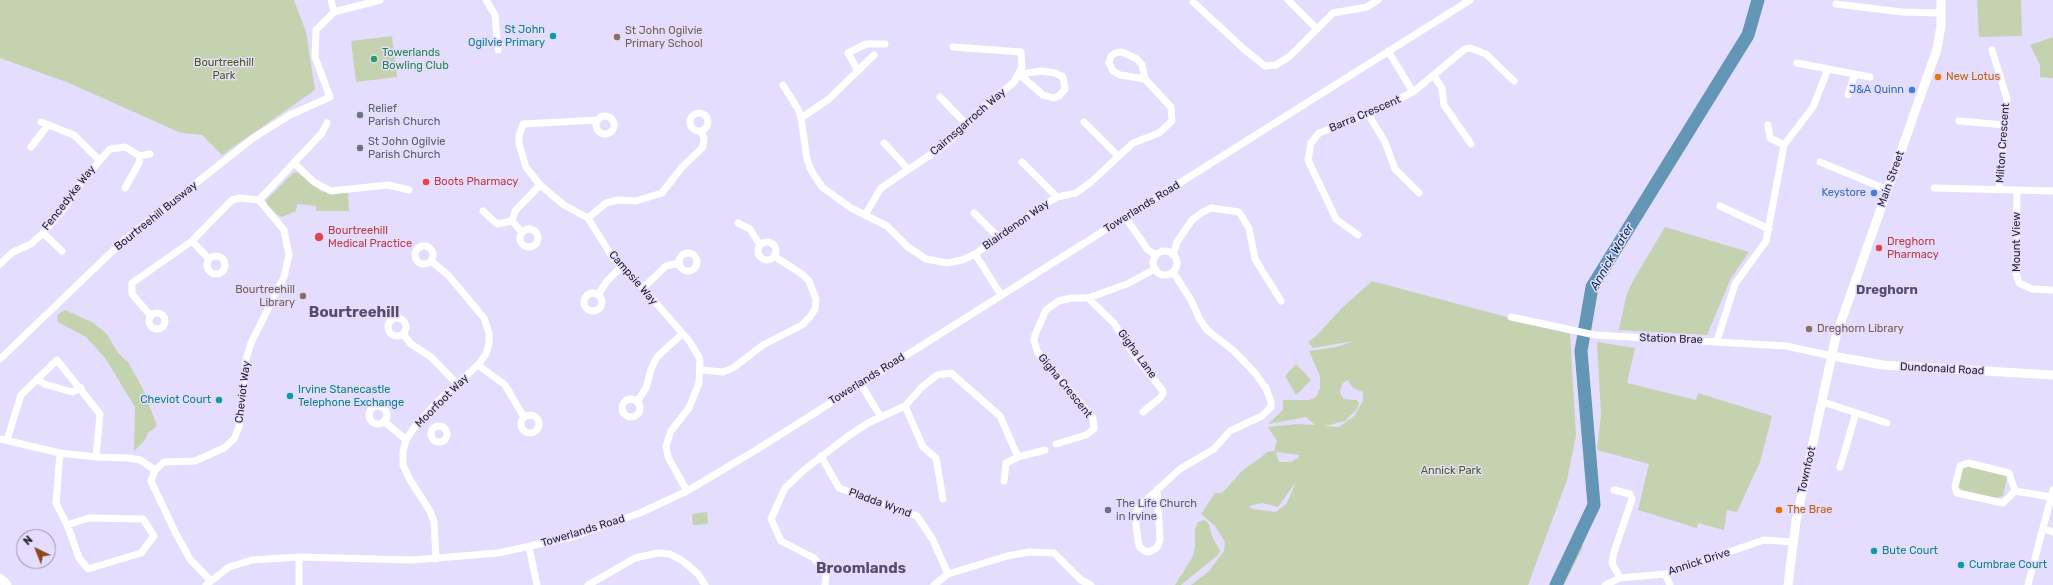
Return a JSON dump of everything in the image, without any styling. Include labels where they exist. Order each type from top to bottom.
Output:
[{"type":"main road","name":"Main Street","points":[[1832,356],[1836,336],[1937,48],[1941,0]]},
{"type":"main road","name":"Dundonald Road","points":[[1832,356],[1883,365],[2053,375]]},
{"type":"main road","name":"Townfoot","points":[[1788,585],[1792,542],[1796,521],[1832,356]]},
{"type":"main road","points":[[0,578],[7,585]]},
{"type":"street","points":[[332,0],[334,12],[380,0]]},
{"type":"street","points":[[486,0],[495,15],[498,50]]},
{"type":"street","points":[[1288,0],[1317,28]]},
{"type":"street","points":[[1193,2],[1245,50],[1265,66],[1276,65],[1290,56],[1332,13],[1367,6],[1378,0]]},
{"type":"street","name":"Towerlands Road","points":[[208,583],[224,569],[239,562],[264,558],[299,557],[342,560],[436,559],[529,547],[572,537],[640,513],[687,491],[756,450],[860,383],[1470,0]]},
{"type":"street","points":[[1836,4],[1902,12],[1941,13]]},
{"type":"street","name":"Bourtreehill Busway","points":[[0,358],[123,241],[253,138],[290,115],[330,97],[315,57],[316,30],[334,12]]},
{"type":"street","points":[[858,70],[848,53],[866,44],[885,44]]},
{"type":"street","points":[[953,47],[1021,52],[1022,67],[1019,74]]},
{"type":"street","name":"Barra Crescent","points":[[1358,235],[1336,219],[1308,160],[1311,143],[1319,133],[1368,114],[1413,92],[1434,76],[1460,52],[1470,48],[1486,54],[1514,81]]},
{"type":"street","name":"Milton Crescent","points":[[1992,50],[2007,99],[1999,189]]},
{"type":"street","points":[[1388,51],[1413,92]]},
{"type":"street","name":"Blairdenon Way","points":[[1001,295],[975,254],[1047,203],[1057,197],[1076,193],[1091,182],[1117,155],[1133,143],[1159,133],[1172,120],[1172,107],[1145,80],[1113,71],[1109,63],[1111,56],[1115,53],[1122,52],[1137,59],[1142,65],[1145,80]]},
{"type":"street","points":[[801,118],[830,99],[874,55]]},
{"type":"street","points":[[1797,63],[1870,77]]},
{"type":"street","points":[[1717,341],[1735,284],[1766,241],[1784,145],[1813,107],[1828,69]]},
{"type":"street","points":[[1042,71],[1056,73],[1063,77],[1065,89],[1056,98],[1049,98],[1019,74],[1042,71]]},
{"type":"street","name":"Cairnsgarroch Way","points":[[865,215],[880,188],[945,145],[984,107],[1003,92],[1019,74]]},
{"type":"street","points":[[1848,95],[1855,74]]},
{"type":"street","points":[[1434,76],[1442,88],[1444,105],[1471,144]]},
{"type":"street","points":[[783,85],[798,109],[801,118],[805,153],[811,170],[822,187],[837,200],[887,226],[908,247],[926,259],[947,262],[962,260],[975,254]]},
{"type":"street","points":[[940,97],[967,125]]},
{"type":"street","points":[[1368,114],[1385,142],[1392,165],[1419,192]]},
{"type":"street","name":"Campsie Way","points":[[597,120],[522,124],[519,136],[521,152],[526,167],[540,184],[564,205],[588,218],[613,258],[643,288],[695,349],[700,358],[701,370],[699,384],[689,408],[671,430],[666,446],[668,457],[687,491]]},
{"type":"street","points":[[1959,121],[2005,125]]},
{"type":"street","points":[[1084,122],[1117,155]]},
{"type":"street","points":[[150,315],[132,294],[132,283],[192,241],[232,200],[240,198],[259,200],[322,133],[327,123]]},
{"type":"street","points":[[31,147],[44,124],[74,135],[99,160]]},
{"type":"street","points":[[1768,125],[1770,138],[1784,145]]},
{"type":"street","points":[[588,218],[606,204],[618,200],[636,201],[662,193],[682,167],[703,147],[704,138],[701,131]]},
{"type":"street","points":[[884,143],[908,169]]},
{"type":"street","name":"Fencedyke Way","points":[[0,264],[13,252],[31,244],[43,233],[99,160],[110,149],[117,147],[132,150],[140,160]]},
{"type":"street","points":[[125,188],[140,160],[150,154]]},
{"type":"street","points":[[1022,162],[1057,197]]},
{"type":"street","points":[[1820,162],[1888,190]]},
{"type":"street","points":[[294,163],[314,182],[331,191],[388,185],[409,190]]},
{"type":"street","points":[[512,221],[514,212],[540,184]]},
{"type":"street","points":[[1934,188],[2053,191]]},
{"type":"street","name":"Mount View","points":[[2017,190],[2016,273],[2019,283],[2032,289],[2053,290]]},
{"type":"street","name":"Cheviot Way","points":[[155,470],[164,462],[195,460],[217,452],[234,439],[239,427],[246,359],[251,343],[284,277],[289,255],[284,230],[259,200]]},
{"type":"street","points":[[1720,206],[1769,229]]},
{"type":"street","points":[[1173,272],[1176,263],[1173,255],[1177,242],[1192,220],[1211,208],[1239,212],[1249,228],[1255,259],[1281,301]]},
{"type":"street","points":[[483,211],[497,224],[512,221]]},
{"type":"street","points":[[974,213],[999,238]]},
{"type":"street","points":[[1125,217],[1148,250],[1156,255]]},
{"type":"street","points":[[512,221],[522,232]]},
{"type":"street","points":[[738,223],[750,229],[760,246]]},
{"type":"street","points":[[43,233],[62,252]]},
{"type":"street","points":[[192,241],[209,259]]},
{"type":"street","points":[[765,242],[773,244],[776,249],[774,256],[769,260],[761,258],[758,252],[760,246],[765,242]]},
{"type":"street","points":[[1173,255],[1164,251],[1156,255],[1153,263],[1155,269],[1163,274],[1173,272]]},
{"type":"street","points":[[701,370],[723,372],[734,368],[763,345],[802,325],[810,317],[815,309],[816,299],[810,281],[774,256]]},
{"type":"street","name":"Moorfoot Way","points":[[431,261],[450,276],[484,318],[489,333],[489,344],[486,354],[478,365],[422,419],[406,440],[403,452],[403,465],[410,480],[430,510],[434,522],[436,559]]},
{"type":"street","points":[[643,288],[666,266],[679,263]]},
{"type":"street","points":[[598,295],[607,281],[621,267]]},
{"type":"street","name":"Gigha Crescent","points":[[1056,444],[1086,435],[1094,429],[1093,418],[1038,353],[1034,341],[1038,325],[1046,310],[1059,301],[1071,298],[1088,298],[1127,284],[1155,269]]},
{"type":"street","points":[[1157,490],[1160,540],[1158,546],[1149,552],[1144,551],[1139,546],[1136,513],[1157,490],[1184,466],[1214,449],[1230,431],[1262,416],[1271,407],[1272,402],[1266,388],[1255,373],[1234,351],[1207,330],[1199,318],[1191,300],[1173,272]]},
{"type":"street","name":"Gigha Lane","points":[[1088,298],[1114,323],[1132,352],[1163,391],[1160,398],[1143,412]]},
{"type":"street","name":"Station Brae","points":[[1510,317],[1569,331],[1594,335],[1786,346],[1832,356]]},
{"type":"street","points":[[403,334],[411,344],[431,357],[457,384]]},
{"type":"street","points":[[637,402],[646,388],[651,369],[658,357],[682,334]]},
{"type":"street","points":[[96,458],[100,414],[81,388],[57,360],[21,395],[4,440],[60,453],[96,458],[140,460],[155,470],[151,481],[153,488],[190,559],[208,583]]},
{"type":"street","points":[[478,365],[505,385],[524,417]]},
{"type":"street","points":[[825,585],[826,573],[814,558],[781,541],[771,519],[785,488],[821,456],[847,437],[881,417],[905,406],[922,387],[937,375],[951,373],[1000,416],[1018,457]]},
{"type":"street","points":[[37,379],[44,384],[72,392],[81,388]]},
{"type":"street","points":[[860,383],[881,417]]},
{"type":"street","points":[[1823,402],[1887,423]]},
{"type":"street","points":[[905,406],[923,447],[936,458],[943,498]]},
{"type":"street","points":[[1840,467],[1856,413]]},
{"type":"street","points":[[422,419],[432,429]]},
{"type":"street","points":[[384,421],[406,440]]},
{"type":"street","points":[[1004,481],[1006,463],[1018,457],[1045,450]]},
{"type":"street","points":[[60,453],[56,503],[67,525],[79,558],[88,569],[141,553],[154,536],[142,519],[89,518],[67,525]]},
{"type":"street","name":"Pladda Wynd","points":[[821,456],[839,488],[917,516],[933,540],[948,574]]},
{"type":"street","points":[[1968,463],[2009,473],[2016,491],[2003,503],[1957,493],[1955,487],[1960,466],[1968,463]]},
{"type":"street","points":[[1614,490],[1630,494],[1632,499],[1614,552],[1612,563],[1620,578]]},
{"type":"street","points":[[2028,585],[2053,490]]},
{"type":"street","points":[[2016,491],[2051,497]]},
{"type":"street","points":[[2043,529],[2053,532]]},
{"type":"street","name":"Annick Drive","points":[[1605,585],[1620,578],[1665,574],[1764,540],[1792,542]]},
{"type":"street","points":[[529,547],[537,585]]},
{"type":"street","points":[[592,584],[635,558],[658,552],[670,554],[683,561],[698,574],[705,585]]},
{"type":"street","points":[[934,585],[948,574],[1007,556],[1029,552],[1054,552],[1081,582],[1091,585]]},
{"type":"street","points":[[299,557],[299,585]]},
{"type":"street","points":[[1665,574],[1670,585]]},
{"type":"green space","name":"Bourtreehill Park","points":[[0,0],[294,0],[306,32],[315,90],[222,155],[202,135],[181,133],[69,83],[0,58]]},
{"type":"green space","points":[[1977,0],[2021,0],[2022,36],[1979,37]]},
{"type":"green space","name":"Towerlands Bowling Club","points":[[392,36],[397,77],[356,82],[351,41]]},
{"type":"green space","points":[[2053,37],[2053,78],[2040,77],[2040,65],[2030,45]]},
{"type":"green space","points":[[297,172],[321,191],[329,193],[348,192],[349,211],[316,211],[316,206],[297,204],[296,211],[282,217],[276,214],[267,205],[266,200],[293,173]]},
{"type":"green space","points":[[1665,227],[1749,252],[1731,278],[1707,335],[1619,330],[1627,293]]},
{"type":"green space","name":"Annick Park","points":[[1372,281],[1570,334],[1576,436],[1567,480],[1528,585],[1191,585],[1209,571],[1224,551],[1225,542],[1215,526],[1201,514],[1215,493],[1222,493],[1243,470],[1267,452],[1274,451],[1277,441],[1268,427],[1297,424],[1315,425],[1306,417],[1268,424],[1283,410],[1283,400],[1309,400],[1316,397],[1320,388],[1320,376],[1309,351],[1336,347],[1354,341],[1313,348],[1308,342],[1316,336],[1342,308]],"holes":[[[1348,380],[1353,388],[1363,392],[1363,401],[1354,416],[1339,427],[1325,426],[1345,421],[1357,409],[1359,403],[1357,400],[1344,399],[1341,395],[1340,390],[1343,383]],[[1276,452],[1299,455],[1298,458],[1290,462],[1279,462]],[[1296,482],[1287,503],[1276,512],[1253,509],[1249,506],[1262,503],[1278,507]]]},
{"type":"green space","points":[[65,310],[92,322],[107,334],[118,353],[128,362],[145,393],[157,426],[148,433],[145,440],[134,451],[135,407],[105,358],[86,337],[58,322],[57,315]]},
{"type":"green space","points":[[1597,342],[1635,348],[1627,383],[1696,400],[1698,393],[1772,416],[1760,462],[1737,512],[1727,510],[1724,530],[1698,523],[1697,528],[1638,510],[1649,464],[1597,450],[1601,415]]},
{"type":"green space","points":[[1296,364],[1311,380],[1296,395],[1285,376]]},
{"type":"green space","points":[[1968,466],[2001,473],[2007,477],[2003,496],[1996,498],[1962,490],[1957,486],[1961,469]]},
{"type":"green space","points":[[707,512],[708,524],[693,525],[692,514]]},
{"type":"green space","points":[[1205,520],[1209,524],[1212,536],[1220,551],[1218,555],[1181,585],[1175,585],[1192,558],[1195,549],[1195,529],[1198,522]]},
{"type":"green space","points":[[1576,535],[1583,547],[1564,585],[1556,585],[1568,556],[1573,551],[1573,542]]},
{"type":"waterway","name":"Annick Water","points":[[1556,585],[1594,505],[1581,351],[1592,287],[1748,35],[1758,0]]},
{"type":"place","name":"St John Ogilvie Primary","points":[[553,36]]},
{"type":"place","name":"St John Ogilvie Primary School","points":[[617,37]]},
{"type":"place","name":"Towerlands Bowling Club","points":[[374,59]]},
{"type":"place","name":"New Lotus","points":[[1938,77]]},
{"type":"place","name":"J&A Quinn","points":[[1912,90]]},
{"type":"place","name":"Relief Parish Church","points":[[360,115]]},
{"type":"place","name":"St John Ogilvie Parish Church","points":[[360,148]]},
{"type":"place","name":"Boots Pharmacy","points":[[426,182]]},
{"type":"place","name":"Keystore","points":[[1874,193]]},
{"type":"place","name":"Bourtreehill Medical Practice","points":[[319,237]]},
{"type":"place","name":"Dreghorn Pharmacy","points":[[1879,248]]},
{"type":"place","name":"Bourtreehill Library","points":[[303,296]]},
{"type":"place","name":"Dreghorn Library","points":[[1809,329]]},
{"type":"place","name":"Irvine Stanecastle Telephone Exchange","points":[[290,396]]},
{"type":"place","name":"Cheviot Court","points":[[219,400]]},
{"type":"place","name":"The Life Church in Irvine","points":[[1108,510]]},
{"type":"place","name":"The Brae","points":[[1779,510]]},
{"type":"place","name":"Bute Court","points":[[1874,551]]},
{"type":"place","name":"Cumbrae Court","points":[[1961,565]]},
{"type":"district","name":"Dreghorn","points":[[1887,290]]},
{"type":"district","name":"Bourtreehill","points":[[354,313]]},
{"type":"district","name":"Broomlands","points":[[861,569]]}]
